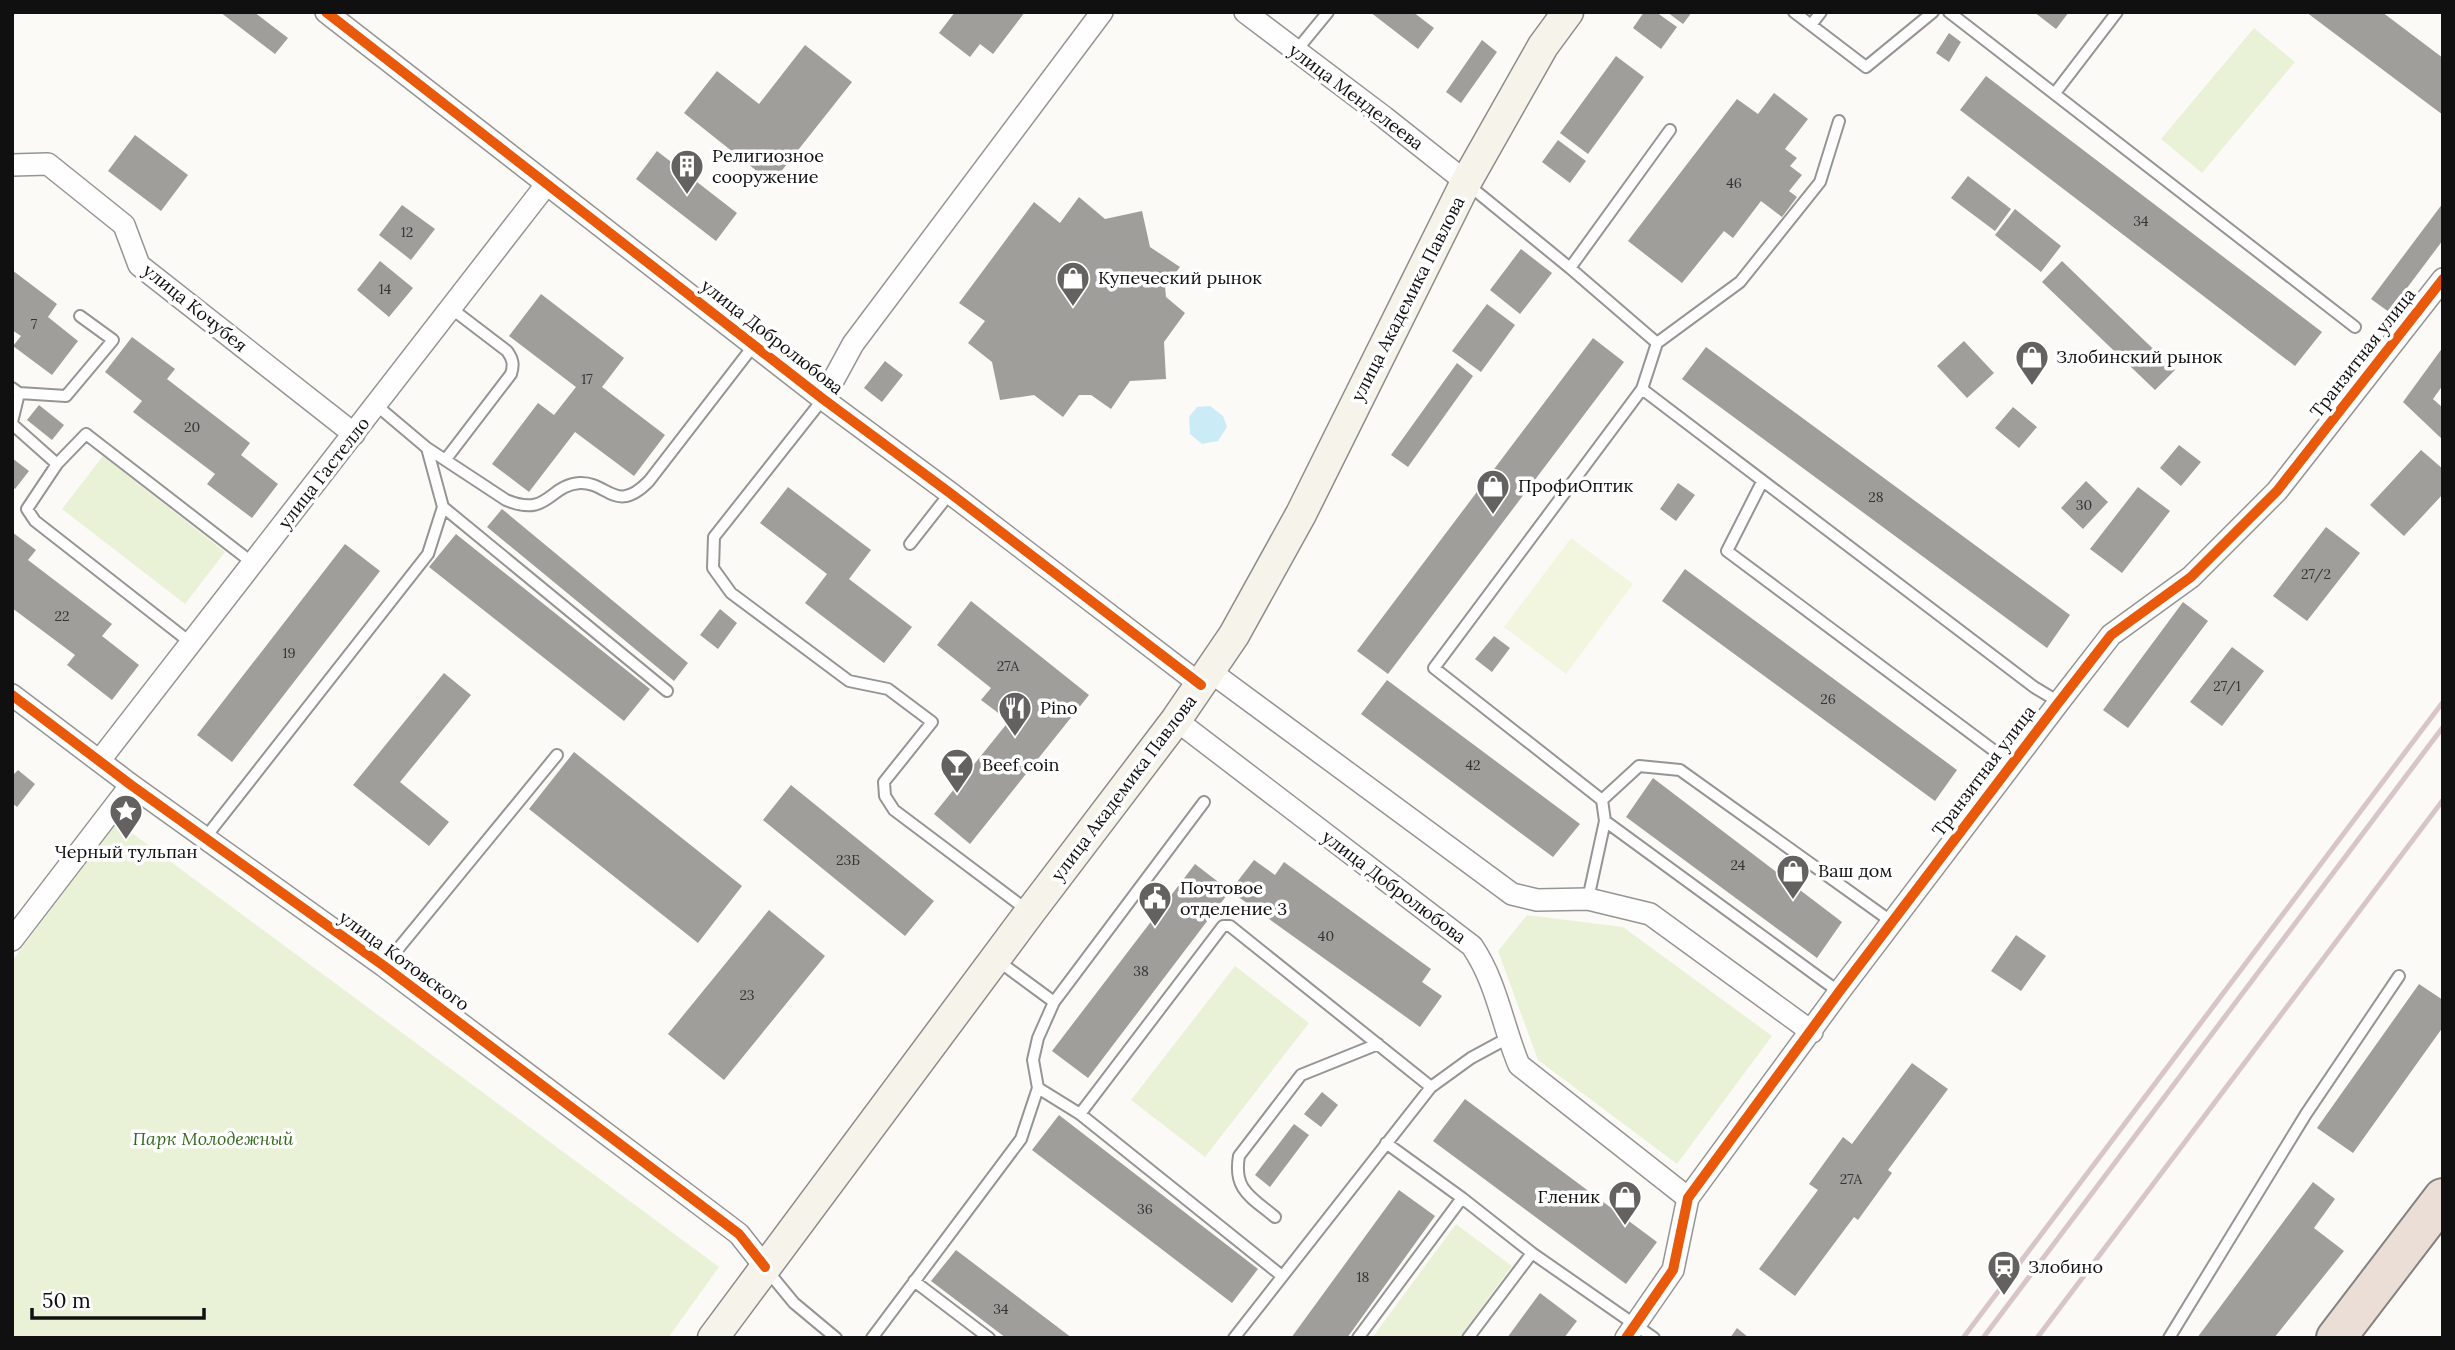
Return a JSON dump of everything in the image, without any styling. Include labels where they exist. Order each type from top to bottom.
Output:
[{"type":"highway","points":[[2336,1338],[2443,1198]]},
{"type":"main road","name":"улица Академика Павлова","points":[[713,1338],[1206,679],[1234,635],[1301,514],[1466,183],[1543,46],[1568,12]]},
{"type":"street","name":"улица Добролюбова","points":[[326,12],[823,399],[1206,679],[1512,894],[1536,900],[1588,899],[1650,914],[1812,1032]]},
{"type":"street","points":[[823,399],[853,344],[1102,12]]},
{"type":"street","name":"улица Менделеева","points":[[1245,12],[1466,183]]},
{"type":"street","name":"улица Кочубея","points":[[12,165],[48,164],[124,225],[139,265],[354,434]]},
{"type":"street","name":"улица Гастелло","points":[[100,760],[547,185]]},
{"type":"street","name":"Транзитная улица","points":[[1630,1331],[1673,1270],[1688,1198],[1839,992],[2059,702],[2111,635],[2191,577],[2277,491],[2443,279]]},
{"type":"street","name":"улица Котовского","points":[[12,695],[131,785],[384,966],[739,1234],[765,1267]]},
{"type":"street","name":"улица Добролюбова","points":[[1176,720],[1472,947],[1486,968],[1519,1065],[1688,1198]]},
{"type":"street","points":[[12,940],[131,785]]},
{"type":"lane","points":[[1296,51],[1328,12]]},
{"type":"lane","points":[[1794,12],[1866,67],[1933,12]]},
{"type":"lane","points":[[1811,25],[1821,12]]},
{"type":"lane","points":[[1949,12],[2355,327]]},
{"type":"lane","points":[[2055,93],[2117,12]]},
{"type":"lane","points":[[1588,899],[1605,821],[1602,800],[1434,667],[1642,389],[1657,343],[1740,282],[1820,182],[1839,121]]},
{"type":"lane","points":[[1570,268],[1671,130]]},
{"type":"lane","points":[[1466,183],[1657,343]]},
{"type":"lane","points":[[446,459],[511,374],[513,367],[507,351],[452,309]]},
{"type":"lane","points":[[57,464],[12,423],[16,391],[66,396],[113,340],[80,316]]},
{"type":"lane","points":[[376,405],[427,448],[506,500],[525,506],[544,503],[573,484],[582,483],[595,486],[612,496],[633,494],[649,481],[754,345]]},
{"type":"lane","points":[[1642,389],[2034,687],[2059,702]]},
{"type":"lane","points":[[823,399],[714,537],[713,568],[731,593],[849,681],[888,689],[932,722],[884,782],[885,796],[894,810],[1030,912]]},
{"type":"lane","points":[[191,643],[35,522],[27,509],[57,464],[86,433],[254,564]]},
{"type":"lane","points":[[205,838],[428,554],[443,507],[427,448]]},
{"type":"lane","points":[[1762,482],[1727,551],[2012,764]]},
{"type":"lane","points":[[910,544],[950,492]]},
{"type":"lane","points":[[443,507],[667,691]]},
{"type":"lane","points":[[384,966],[557,755]]},
{"type":"lane","points":[[1602,800],[1639,766],[1680,771],[1892,922]]},
{"type":"lane","points":[[872,1338],[1021,1139],[1038,1088],[1033,1060],[1038,1038],[1054,1002],[1204,802]]},
{"type":"lane","points":[[1605,821],[1839,992]]},
{"type":"lane","points":[[1080,1114],[1223,926],[1230,926],[1431,1087]]},
{"type":"lane","points":[[996,959],[1054,1002]]},
{"type":"lane","points":[[2169,1338],[2306,1114],[2399,976]]},
{"type":"lane","points":[[1234,1338],[1431,1087],[1471,1058],[1508,1038]]},
{"type":"lane","points":[[1275,1217],[1242,1190],[1236,1172],[1239,1156],[1301,1075],[1378,1044]]},
{"type":"lane","points":[[1038,1088],[1080,1114],[1282,1276]]},
{"type":"lane","points":[[1386,1143],[1462,1198],[1630,1331],[1654,1338]]},
{"type":"lane","points":[[1358,1338],[1462,1198]]},
{"type":"lane","points":[[1468,1338],[1532,1252]]},
{"type":"lane","points":[[765,1267],[794,1303],[836,1338]]},
{"type":"lane","points":[[914,1281],[989,1338]]},
{"type":"green space","points":[[2254,28],[2295,62],[2202,173],[2161,139]]},
{"type":"green space","points":[[103,456],[225,552],[185,604],[62,509]]},
{"type":"green space","points":[[1571,538],[1633,584],[1566,674],[1504,627]]},
{"type":"green space","name":"Парк Молодежный","points":[[117,822],[719,1267],[668,1338],[12,1338],[12,961]]},
{"type":"green space","points":[[1527,915],[1623,927],[1772,1036],[1677,1164],[1538,1060],[1498,951]]},
{"type":"green space","points":[[1235,966],[1309,1023],[1205,1157],[1131,1100]]},
{"type":"green space","points":[[1456,1224],[1512,1266],[1459,1338],[1372,1338]]},
{"type":"water","points":[[1210,406],[1223,416],[1227,427],[1218,441],[1202,444],[1190,434],[1189,417],[1197,407]]},
{"type":"building","points":[[220,12],[254,12],[288,38],[275,54]]},
{"type":"building","points":[[955,12],[1025,12],[993,54],[980,44],[970,57],[939,33]]},
{"type":"building","points":[[1370,12],[1413,12],[1434,28],[1418,49]]},
{"type":"building","points":[[1644,12],[1656,12],[1677,27],[1661,49],[1633,28]]},
{"type":"building","points":[[1667,12],[1692,12],[1683,24]]},
{"type":"building","points":[[2034,12],[2069,12],[2056,29]]},
{"type":"building","points":[[2306,12],[2382,12],[2443,58],[2443,115]]},
{"type":"building","points":[[1949,33],[1961,42],[1949,62],[1936,53]]},
{"type":"building","points":[[1482,40],[1497,52],[1461,103],[1446,92]]},
{"type":"building","points":[[805,45],[852,82],[772,183],[684,113],[717,71],[759,104]]},
{"type":"building","points":[[1616,56],[1644,77],[1588,154],[1560,133]]},
{"type":"building","points":[[1986,76],[2322,332],[2295,366],[1960,110]]},
{"type":"building","points":[[1774,93],[1808,119],[1785,149],[1797,158],[1790,166],[1802,175],[1789,191],[1797,197],[1782,217],[1761,201],[1733,238],[1724,231],[1682,283],[1628,241],[1737,99],[1758,114]]},
{"type":"building","points":[[135,135],[188,175],[161,211],[108,171]]},
{"type":"building","points":[[1558,140],[1586,161],[1570,183],[1542,162]]},
{"type":"building","name":"Религиозное сооружение","points":[[657,151],[737,213],[716,241],[636,179]]},
{"type":"building","points":[[1968,176],[2011,209],[1995,231],[1951,198]]},
{"type":"building","name":"Купеческий рынок","points":[[1079,197],[1105,219],[1142,211],[1150,247],[1180,267],[1165,286],[1166,297],[1185,313],[1164,342],[1166,379],[1130,381],[1111,409],[1091,395],[1079,395],[1063,417],[1034,395],[1000,400],[992,362],[968,343],[985,321],[959,303],[1034,202],[1060,223]]},
{"type":"building","points":[[2443,203],[2443,240],[2389,312],[2371,299]]},
{"type":"building","points":[[402,205],[435,229],[411,260],[379,235]]},
{"type":"building","points":[[2015,209],[2061,246],[2041,272],[1995,235]]},
{"type":"building","points":[[1521,249],[1552,273],[1520,314],[1490,290]]},
{"type":"building","points":[[380,261],[413,288],[389,317],[357,290]]},
{"type":"building","points":[[2062,261],[2175,370],[2155,390],[2042,282]]},
{"type":"building","points":[[12,270],[57,304],[48,317],[78,341],[52,375],[13,346],[21,336],[12,330]]},
{"type":"building","points":[[541,294],[624,358],[602,387],[665,435],[634,476],[575,432],[529,492],[492,464],[538,403],[554,415],[576,387],[509,336]]},
{"type":"building","points":[[1487,304],[1515,325],[1481,372],[1452,351]]},
{"type":"building","points":[[132,337],[175,369],[167,379],[250,443],[241,455],[278,484],[252,518],[207,484],[215,474],[133,412],[142,401],[105,372]]},
{"type":"building","points":[[1593,338],[1624,362],[1388,674],[1357,651]]},
{"type":"building","points":[[1964,341],[1994,373],[1967,398],[1937,366]]},
{"type":"building","points":[[1706,347],[2070,615],[2047,648],[1682,379]]},
{"type":"building","points":[[2443,347],[2443,385],[2433,399],[2443,408],[2443,440],[2403,402]]},
{"type":"building","points":[[885,361],[903,375],[882,402],[864,388]]},
{"type":"building","points":[[1457,363],[1473,376],[1408,467],[1391,455]]},
{"type":"building","points":[[39,405],[64,425],[52,440],[27,420]]},
{"type":"building","points":[[2013,407],[2037,427],[2019,448],[1995,428]]},
{"type":"building","points":[[2179,445],[2201,462],[2181,486],[2160,468]]},
{"type":"building","points":[[2421,450],[2443,469],[2443,494],[2404,536],[2370,505]]},
{"type":"building","points":[[12,458],[29,471],[15,489],[12,487]]},
{"type":"building","points":[[2086,481],[2108,502],[2083,529],[2061,508]]},
{"type":"building","points":[[1678,483],[1695,495],[1676,521],[1660,509]]},
{"type":"building","points":[[788,487],[871,550],[849,579],[912,627],[884,663],[805,603],[827,574],[760,523]]},
{"type":"building","points":[[2138,487],[2170,511],[2122,573],[2090,549]]},
{"type":"building","points":[[502,509],[688,663],[674,681],[487,527]]},
{"type":"building","points":[[2326,527],[2360,553],[2307,621],[2273,596]]},
{"type":"building","points":[[12,532],[36,550],[28,560],[112,624],[102,636],[139,665],[112,700],[67,665],[75,655],[12,608]]},
{"type":"building","points":[[456,534],[650,689],[624,721],[429,567]]},
{"type":"building","points":[[345,544],[380,571],[232,762],[197,735]]},
{"type":"building","points":[[1685,569],[1957,770],[1935,801],[1662,601]]},
{"type":"building","points":[[971,601],[1089,695],[970,844],[934,814],[1009,721],[981,700],[991,688],[937,645]]},
{"type":"building","points":[[2183,602],[2208,621],[2128,728],[2103,710]]},
{"type":"building","points":[[720,609],[737,623],[718,649],[700,635]]},
{"type":"building","points":[[1494,636],[1510,648],[1492,672],[1475,659]]},
{"type":"building","points":[[2232,647],[2264,671],[2222,726],[2190,702]]},
{"type":"building","points":[[444,673],[471,695],[400,782],[449,822],[429,846],[353,785]]},
{"type":"building","points":[[1387,680],[1580,824],[1553,857],[1361,714]]},
{"type":"building","points":[[574,752],[742,886],[698,943],[529,809]]},
{"type":"building","points":[[18,770],[35,784],[17,807],[12,803],[12,776]]},
{"type":"building","points":[[1653,778],[1842,922],[1817,958],[1626,817]]},
{"type":"building","points":[[791,785],[934,901],[905,936],[763,820]]},
{"type":"building","points":[[1254,860],[1275,875],[1284,862],[1431,969],[1422,982],[1442,996],[1420,1027],[1230,891]]},
{"type":"building","points":[[1195,864],[1230,891],[1088,1078],[1052,1051]]},
{"type":"building","points":[[769,910],[825,956],[724,1080],[668,1034]]},
{"type":"building","points":[[2016,935],[2046,956],[2021,991],[1991,971]]},
{"type":"building","points":[[2419,984],[2443,1000],[2443,1027],[2353,1153],[2317,1128]]},
{"type":"building","points":[[1912,1063],[1948,1089],[1888,1170],[1892,1173],[1858,1220],[1854,1217],[1795,1296],[1759,1269],[1818,1190],[1809,1184],[1843,1137],[1852,1144]]},
{"type":"building","points":[[1322,1092],[1338,1105],[1321,1127],[1304,1114]]},
{"type":"building","points":[[1465,1099],[1657,1242],[1626,1284],[1433,1141]]},
{"type":"building","points":[[1059,1115],[1258,1269],[1232,1303],[1032,1150]]},
{"type":"building","points":[[1294,1124],[1309,1135],[1270,1187],[1255,1175]]},
{"type":"building","points":[[2313,1182],[2335,1199],[2314,1228],[2344,1251],[2274,1338],[2197,1338]]},
{"type":"building","points":[[1399,1190],[1435,1216],[1347,1338],[1291,1338]]},
{"type":"building","points":[[956,1250],[1072,1338],[1006,1338],[931,1281]]},
{"type":"building","points":[[1540,1293],[1577,1321],[1564,1338],[1507,1338]]},
{"type":"building","points":[[1737,1328],[1749,1338],[1730,1338]]},
{"type":"railway","points":[[1963,1338],[2443,702]]},
{"type":"railway","points":[[1983,1338],[2443,727]]},
{"type":"railway","points":[[2037,1338],[2443,800]]},
{"type":"cycle path","points":[[326,12],[823,399],[1201,685]]},
{"type":"cycle path","points":[[1626,1338],[1673,1270],[1688,1198],[1839,992],[2059,702],[2111,635],[2191,577],[2277,491],[2443,279]]},
{"type":"cycle path","points":[[12,695],[131,785],[384,966],[739,1234],[765,1267]]},
{"type":"place","name":"Религиозное сооружение","points":[[687,196]]},
{"type":"place","name":"Купеческий рынок","points":[[1073,308]]},
{"type":"place","name":"Злобинский рынок","points":[[2032,387]]},
{"type":"place","name":"ПрофиОптик","points":[[1493,516]]},
{"type":"place","name":"Pino","points":[[1015,738]]},
{"type":"place","name":"Beef coin","points":[[957,795]]},
{"type":"place","name":"Черный тульпан","points":[[126,841]]},
{"type":"place","name":"Ваш дом","points":[[1793,901]]},
{"type":"place","name":"Почтовое отделение 3","points":[[1155,928]]},
{"type":"place","name":"Гленик","points":[[1625,1227]]},
{"type":"place","name":"Злобино","points":[[2004,1297]]}]
